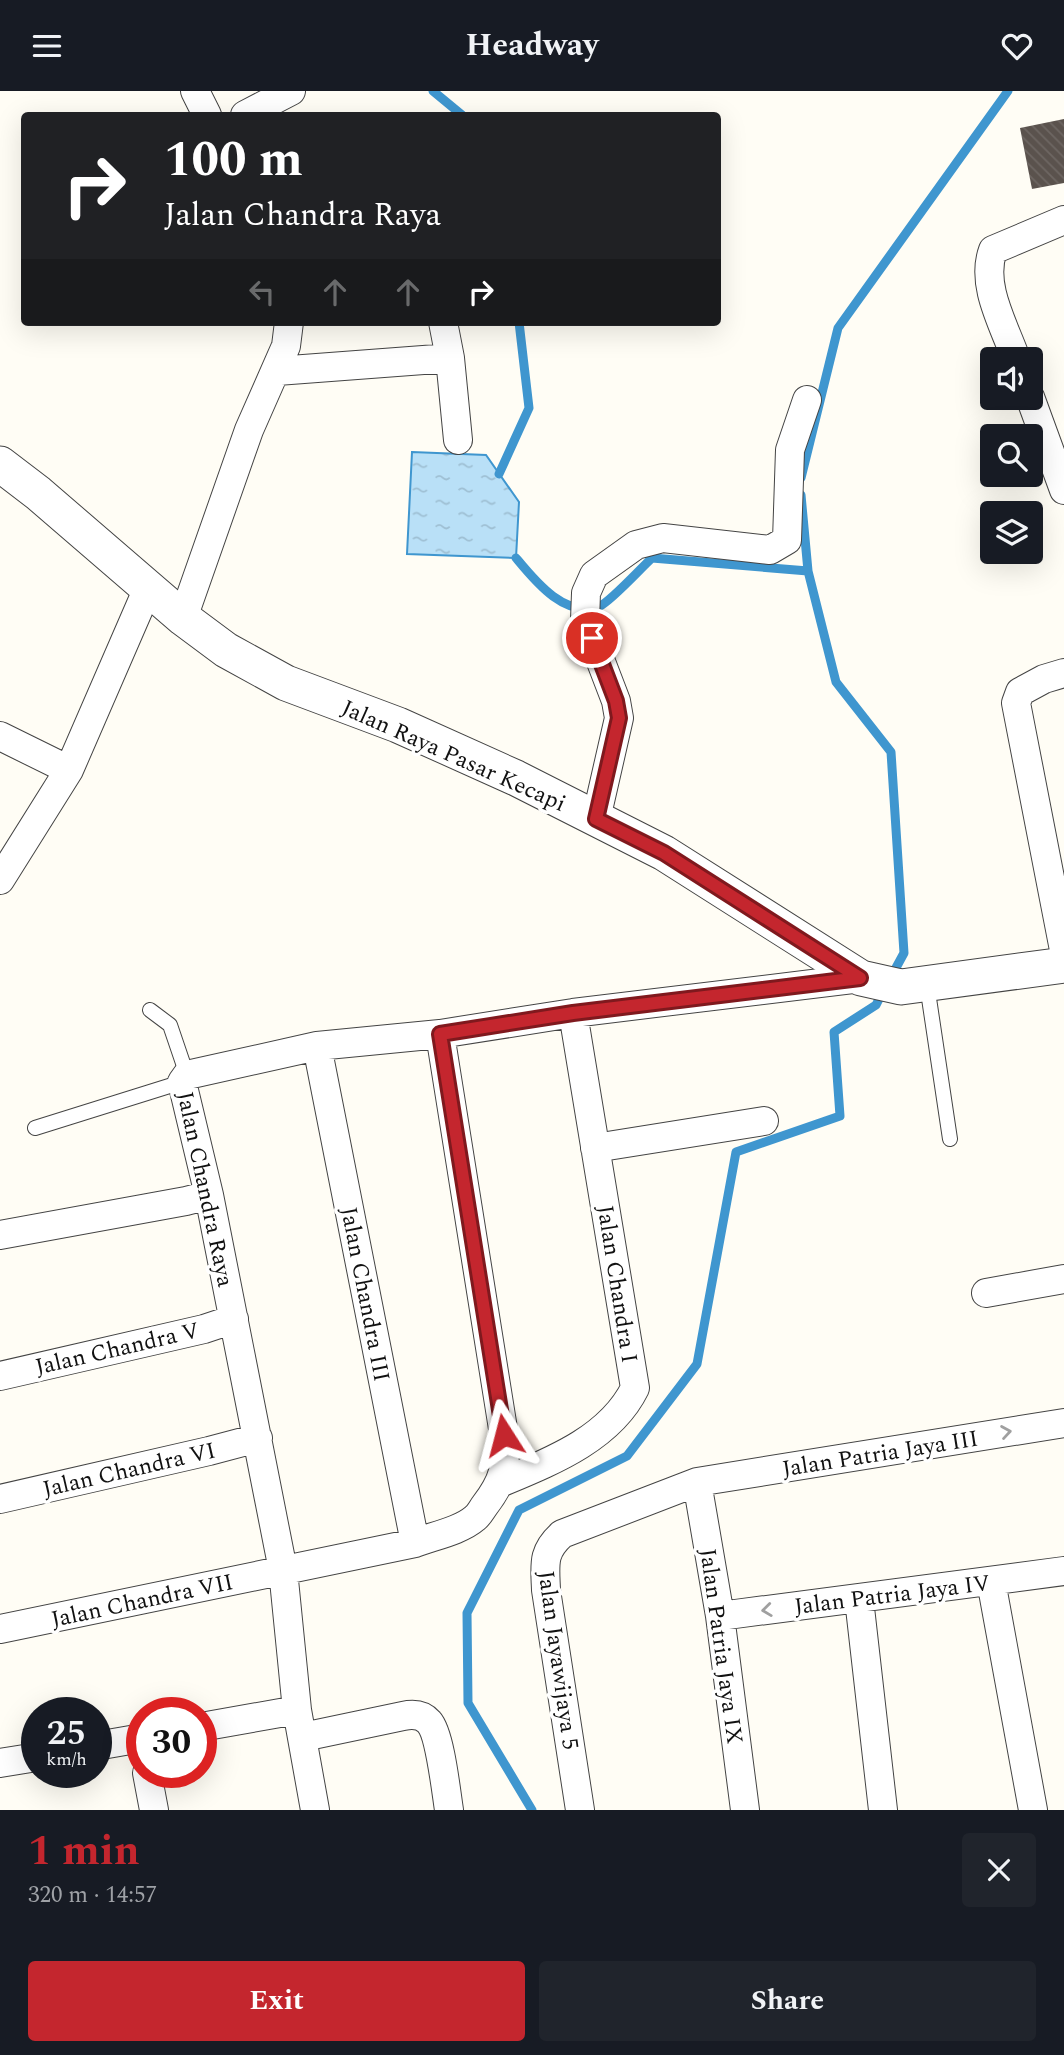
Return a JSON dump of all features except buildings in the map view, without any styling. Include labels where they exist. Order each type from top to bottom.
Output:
[{"type":"street","points":[[195,91],[206,112]]},
{"type":"street","points":[[251,112],[291,91]]},
{"type":"street","points":[[1011,347],[990,290],[989,260],[993,250],[1064,221]]},
{"type":"street","points":[[183,618],[249,430],[277,371],[286,346],[288,326]]},
{"type":"street","points":[[444,326],[450,358],[458,440]]},
{"type":"street","points":[[277,371],[450,358]]},
{"type":"street","points":[[596,819],[619,718],[586,606],[594,575],[636,545],[663,538],[770,550],[787,540],[790,450],[807,400]]},
{"type":"street","points":[[1035,410],[1064,490]]},
{"type":"street","name":"Jalan Raya Pasar Kecapi","points":[[0,464],[38,493],[183,618],[226,650],[286,683],[398,725],[516,778],[664,853],[890,982]]},
{"type":"street","points":[[0,880],[69,770],[148,588]]},
{"type":"street","points":[[1064,673],[1044,679],[1020,692],[1016,703],[1064,950]]},
{"type":"street","points":[[0,736],[69,770]]},
{"type":"street","points":[[890,982],[1064,965]]},
{"type":"street","name":"Jalan Chandra Raya","points":[[315,1810],[297,1710],[284,1570],[184,1078],[317,1046],[440,1034],[573,1013],[890,982]]},
{"type":"street","name":"Jalan Chandra I","points":[[500,1483],[560,1458],[626,1406],[635,1388],[573,1013]]},
{"type":"street","points":[[440,1034],[504,1435],[506,1459],[500,1483]]},
{"type":"street","name":"Jalan Chandra III","points":[[317,1046],[415,1543]]},
{"type":"street","points":[[595,1148],[764,1121]]},
{"type":"street","points":[[0,1235],[209,1195]]},
{"type":"street","points":[[986,1293],[1064,1279]]},
{"type":"street","name":"Jalan Chandra V","points":[[0,1375],[204,1329],[234,1319]]},
{"type":"street","name":"Jalan Patria Jaya III","points":[[697,1482],[1064,1423]]},
{"type":"street","name":"Jalan Chandra VI","points":[[0,1499],[258,1438]]},
{"type":"street","name":"Jalan Patria Jaya IX","points":[[697,1482],[720,1616],[745,1810]]},
{"type":"street","name":"Jalan Jayawijaya 5","points":[[580,1810],[546,1590],[545,1559],[551,1544],[562,1534],[697,1482]]},
{"type":"street","name":"Jalan Chandra VII","points":[[0,1629],[415,1543],[462,1526],[475,1518],[500,1483]]},
{"type":"street","name":"Jalan Patria Jaya IV","points":[[720,1616],[1064,1571]]},
{"type":"street","points":[[991,1581],[1033,1810]]},
{"type":"street","points":[[859,1599],[883,1810]]},
{"type":"street","points":[[217,1724],[297,1710]]},
{"type":"street","points":[[303,1737],[413,1714],[423,1717],[435,1731],[449,1810]]},
{"type":"street","points":[[0,1763],[21,1760]]},
{"type":"street","points":[[150,1788],[154,1810]]},
{"type":"lane","points":[[890,982],[950,1139]]},
{"type":"lane","points":[[35,1128],[184,1078],[170,1025],[150,1010]]},
{"type":"water","points":[[412,452],[486,455],[519,502],[516,558],[407,554]]},
{"type":"waterway","points":[[433,91],[458,112]]},
{"type":"waterway","points":[[801,478],[838,328],[1008,91]]},
{"type":"waterway","points":[[499,474],[529,408],[519,326]]},
{"type":"waterway","points":[[801,495],[808,571],[836,682],[891,752],[904,953],[891,977]]},
{"type":"waterway","points":[[516,558],[542,587],[563,603],[587,609],[605,603],[652,558],[808,571]]},
{"type":"waterway","points":[[532,1810],[468,1703],[467,1613],[519,1510],[627,1456],[697,1364],[736,1152],[840,1116],[834,1032],[876,1005],[884,989]]},
{"type":"route","points":[[504,1435],[440,1034],[573,1013],[860,978],[664,853],[596,819],[619,718],[616,701],[592,638]]}]
